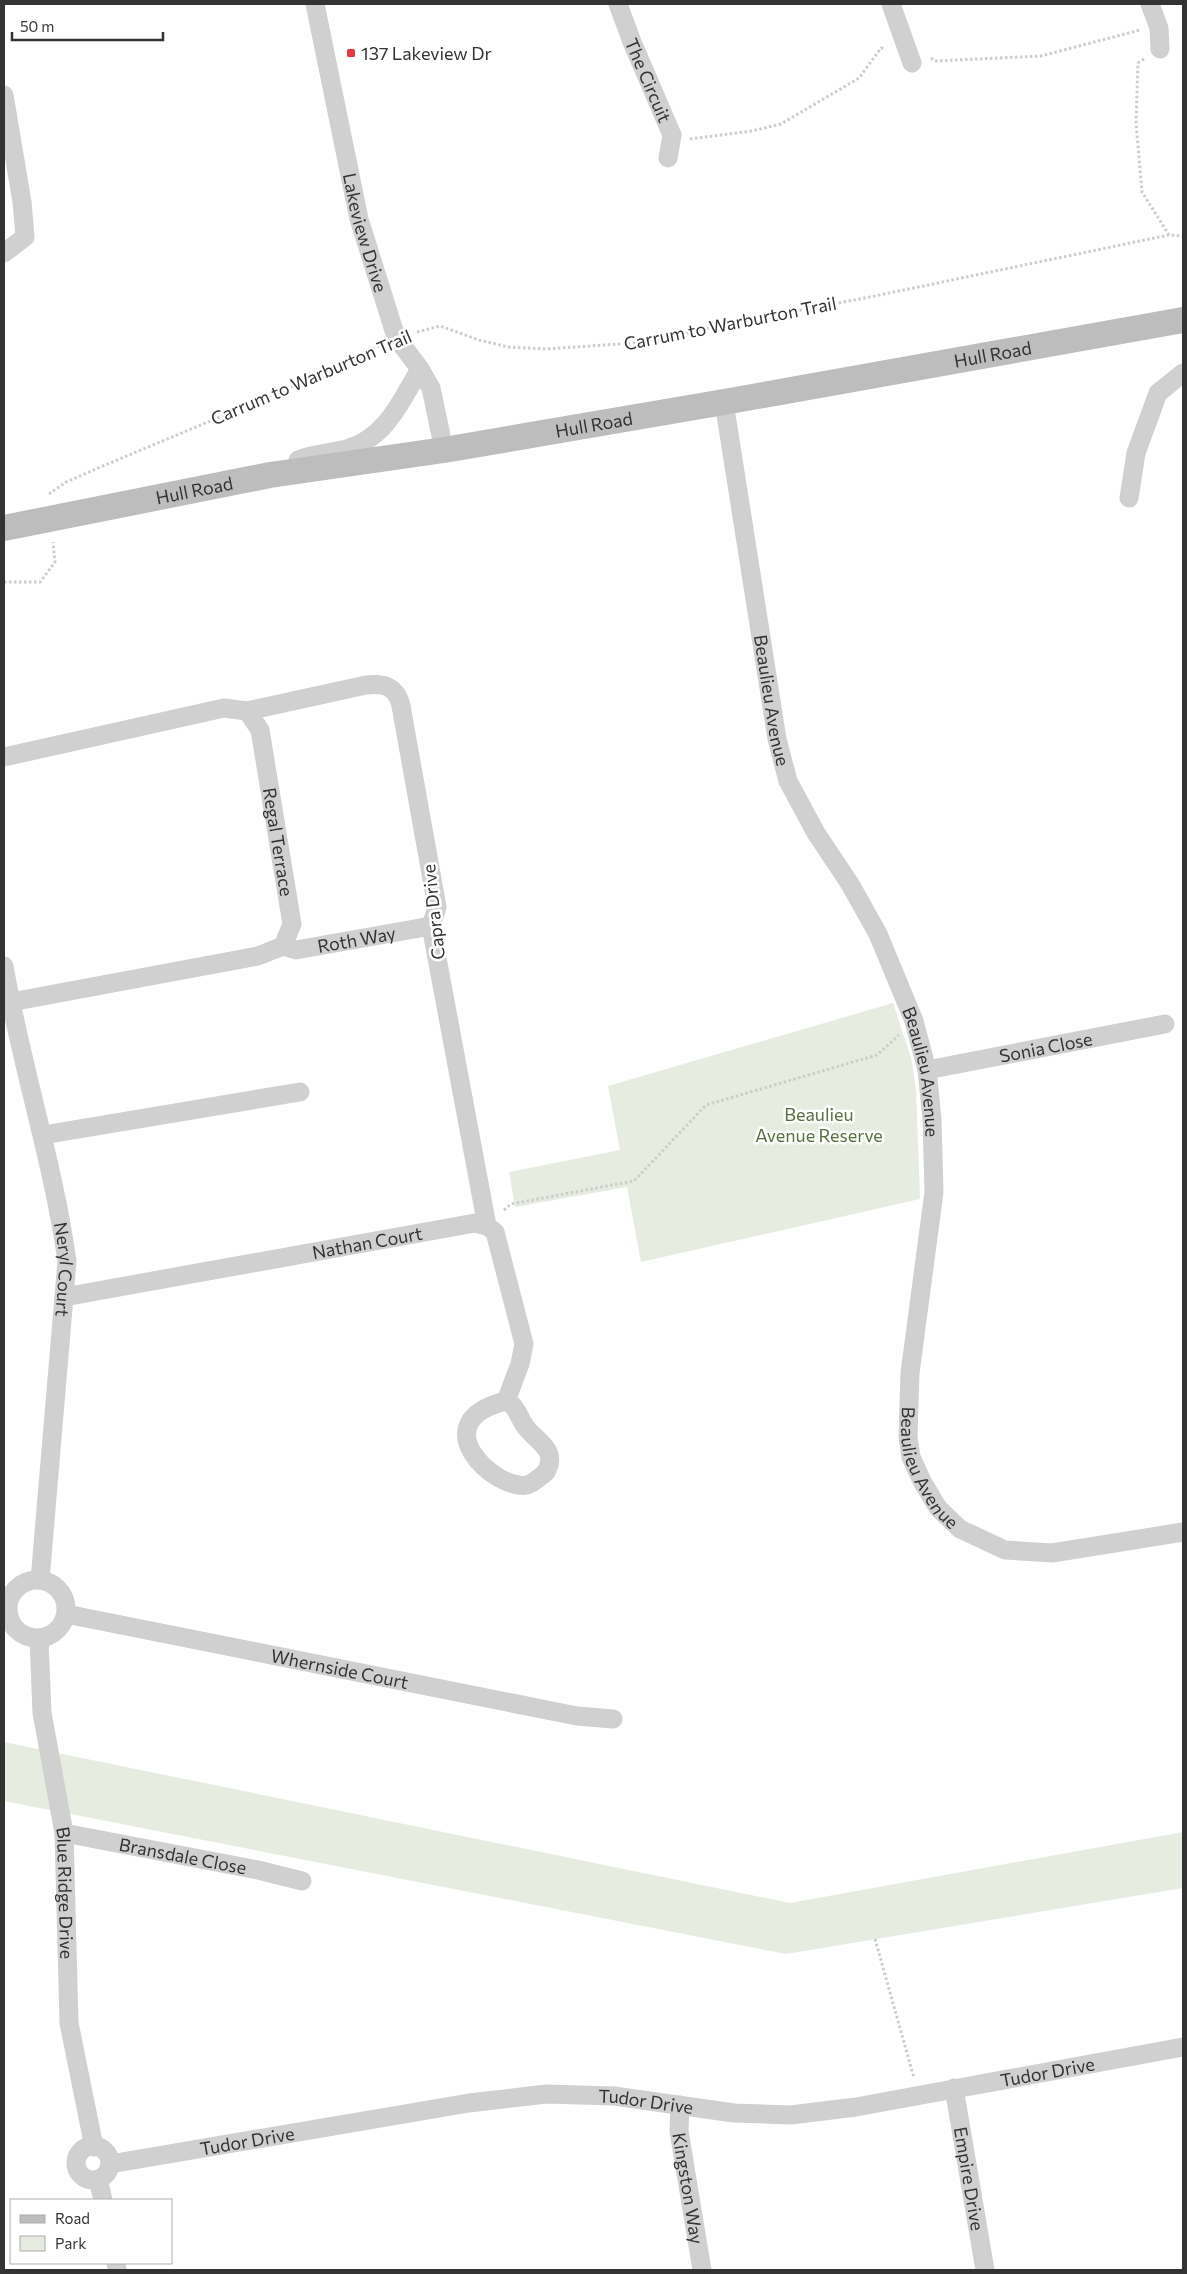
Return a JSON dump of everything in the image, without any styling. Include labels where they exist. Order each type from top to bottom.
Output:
[{"type":"main road","name":"Hull Road","points":[[4,528],[270,475],[444,450],[1183,320]]},
{"type":"street","name":"Lakeview Drive","points":[[314,4],[359,219],[396,337],[420,369],[431,388],[444,450]]},
{"type":"street","name":"The Circuit","points":[[618,4],[632,42],[672,135],[668,158]]},
{"type":"street","points":[[891,4],[912,63]]},
{"type":"street","points":[[1150,4],[1159,28],[1160,49]]},
{"type":"street","points":[[4,95],[22,202],[25,237],[4,253]]},
{"type":"street","points":[[270,475],[299,459],[348,449],[367,442],[380,432],[394,413],[420,369]]},
{"type":"street","points":[[1129,498],[1136,453],[1158,393],[1183,373]]},
{"type":"street","name":"Beaulieu Avenue","points":[[724,402],[777,739],[788,781],[816,833],[850,884],[878,934],[914,1021],[927,1070],[932,1119],[934,1192],[910,1373],[908,1436],[911,1457],[922,1481],[938,1508],[960,1529],[1005,1550],[1052,1553],[1183,1532]]},
{"type":"street","name":"Capra Drive","points":[[247,711],[379,683],[388,686],[396,692],[401,706],[437,907],[431,926],[487,1226]]},
{"type":"street","points":[[4,757],[224,708],[247,711]]},
{"type":"street","name":"Regal Terrace","points":[[247,711],[260,730],[292,924],[283,946]]},
{"type":"street","name":"Roth Way","points":[[283,946],[296,950],[431,926]]},
{"type":"street","points":[[11,1002],[258,956],[283,946]]},
{"type":"street","name":"Neryl Court","points":[[5,976],[42,1135],[61,1223],[67,1261],[40,1580]]},
{"type":"street","name":"Sonia Close","points":[[927,1070],[1165,1024]]},
{"type":"street","points":[[42,1135],[300,1092]]},
{"type":"street","name":"Nathan Court","points":[[64,1297],[457,1224],[475,1223],[487,1226]]},
{"type":"street","points":[[487,1226],[495,1232],[524,1344],[520,1364],[506,1401],[481,1411],[470,1421],[465,1430],[466,1440],[473,1454],[484,1466],[517,1485],[528,1484],[546,1472],[550,1459],[542,1442],[525,1426],[515,1407],[506,1401]]},
{"type":"street","points":[[40,1580],[52,1584],[60,1591],[66,1602],[66,1614],[62,1626],[52,1635],[39,1639],[25,1637],[13,1629],[7,1616],[6,1601],[14,1589],[26,1581],[40,1580]]},
{"type":"street","name":"Whernside Court","points":[[66,1614],[576,1716],[613,1720]]},
{"type":"street","name":"Blue Ridge Drive","points":[[39,1639],[42,1713],[64,1832],[69,2023],[94,2147]]},
{"type":"street","name":"Bransdale Close","points":[[64,1832],[258,1870],[302,1881]]},
{"type":"street","name":"Tudor Drive","points":[[110,2164],[469,2103],[546,2094],[614,2096],[734,2113],[790,2115],[856,2107],[1183,2047]]},
{"type":"street","name":"Empire Drive","points":[[954,2088],[986,2270]]},
{"type":"street","name":"Kingston Way","points":[[680,2106],[679,2131],[702,2270]]},
{"type":"street","points":[[89,2147],[94,2147],[102,2149],[108,2156],[110,2164],[106,2174],[92,2180],[83,2177],[77,2168],[76,2162],[80,2153],[89,2147]]},
{"type":"street","points":[[98,2179],[103,2199]]},
{"type":"path","points":[[672,135],[688,139],[752,131],[781,124],[859,78],[881,48],[891,51],[906,43],[935,61],[1042,56],[1140,30],[1160,49],[1138,63],[1136,123],[1142,192],[1170,235]]},
{"type":"path","name":"Carrum to Warburton Trail","points":[[66,482],[302,382],[396,337],[440,326],[479,340],[508,347],[546,349],[648,342],[732,323],[870,297],[1170,235],[1183,236]]},
{"type":"path","points":[[487,1226],[510,1204],[634,1181],[706,1105],[877,1055],[914,1021]]},
{"type":"path","points":[[875,1939],[919,2094]]},
{"type":"green space","name":"Beaulieu Avenue Reserve","points":[[893,1003],[911,1058],[916,1089],[920,1199],[641,1262],[627,1187],[515,1207],[509,1172],[620,1150],[608,1086]]},
{"type":"green space","points":[[4,1742],[790,1903],[1183,1832],[1183,1888],[786,1954],[4,1801]]},
{"type":"place","name":"137 Lakeview Dr","points":[[351,53]]}]
